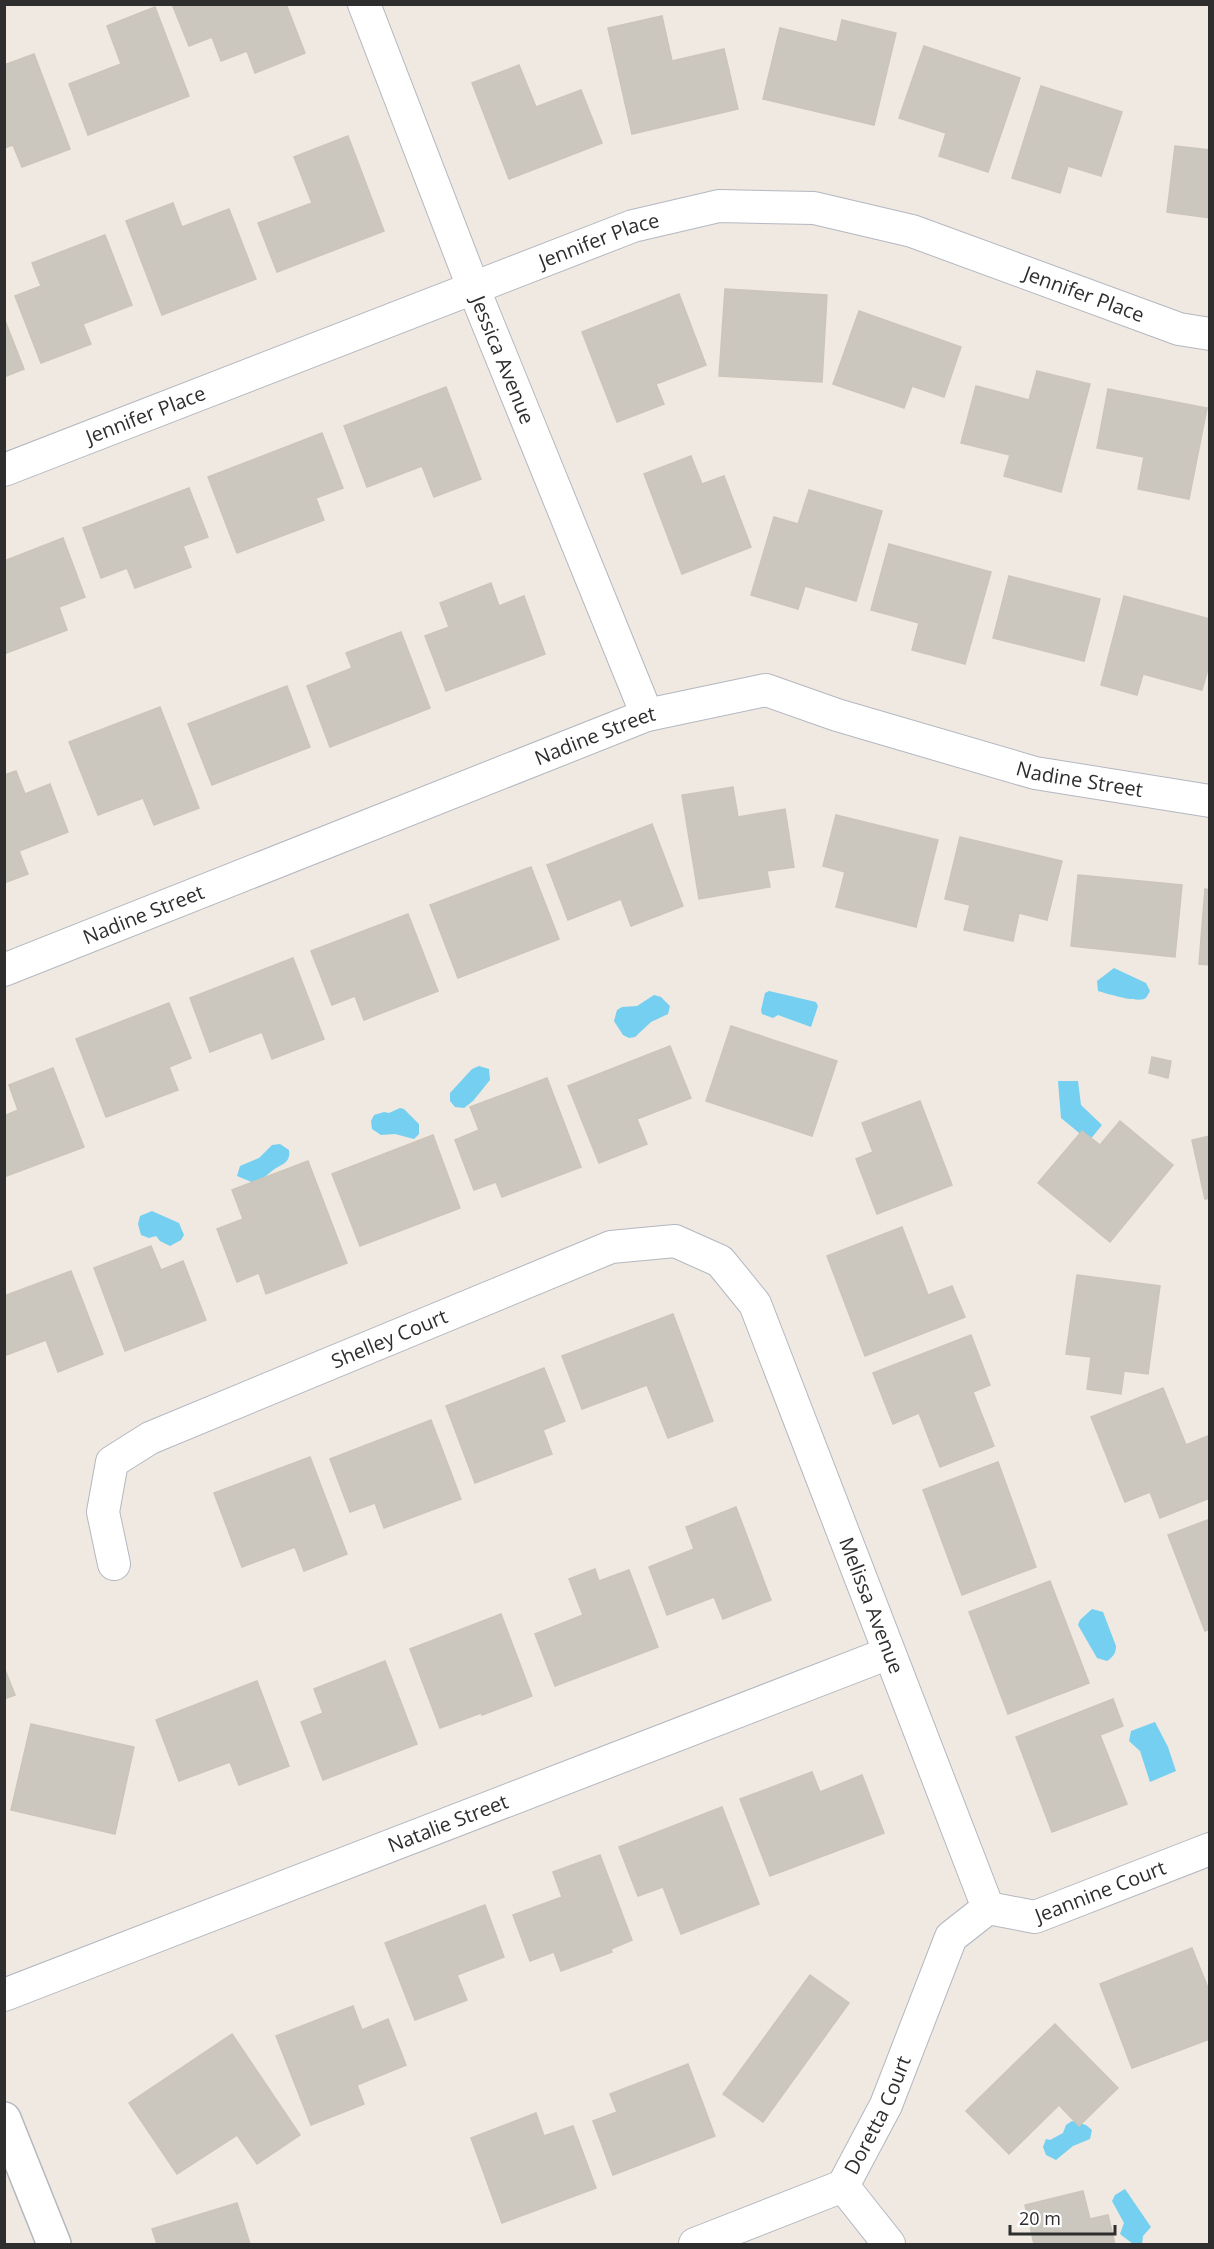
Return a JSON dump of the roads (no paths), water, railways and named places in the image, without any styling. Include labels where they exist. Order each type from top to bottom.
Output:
[{"type":"street","name":"Jessica Avenue","points":[[364,4],[473,287],[647,715]]},
{"type":"street","name":"Jennifer Place","points":[[4,470],[633,225],[719,206],[814,208],[912,231],[1179,329],[1209,334]]},
{"type":"street","name":"Nadine Street","points":[[4,970],[647,715],[766,690],[837,716],[1035,773],[1209,801]]},
{"type":"street","name":"Shelley Court","points":[[114,1564],[103,1512],[112,1462],[150,1438],[611,1247],[675,1241],[720,1261],[755,1304]]},
{"type":"street","name":"Melissa Avenue","points":[[755,1304],[988,1908]]},
{"type":"street","name":"Natalie Street","points":[[4,1995],[890,1653]]},
{"type":"street","name":"Jeannine Court","points":[[988,1908],[1035,1917],[1209,1849]]},
{"type":"street","name":"Doretta Court","points":[[695,2244],[843,2186],[886,2105],[951,1937],[988,1908]]},
{"type":"street","points":[[4,2119],[54,2244]]},
{"type":"street","points":[[843,2186],[889,2244]]},
{"type":"water","points":[[1114,968],[1146,983],[1150,991],[1146,998],[1128,999],[1098,991],[1097,981]]},
{"type":"water","points":[[769,991],[816,1002],[818,1006],[811,1027],[778,1015],[773,1018],[762,1014],[765,993]]},
{"type":"water","points":[[654,995],[661,997],[670,1006],[668,1014],[651,1022],[635,1037],[629,1038],[623,1035],[614,1021],[617,1010],[622,1007],[637,1006]]},
{"type":"water","points":[[479,1066],[489,1069],[490,1080],[473,1101],[464,1108],[455,1107],[450,1101],[450,1093],[472,1069]]},
{"type":"water","points":[[1058,1081],[1078,1081],[1081,1105],[1102,1125],[1089,1141],[1061,1118]]},
{"type":"water","points":[[400,1108],[404,1109],[419,1124],[419,1134],[414,1139],[395,1134],[381,1135],[372,1129],[371,1121],[374,1115],[389,1113]]},
{"type":"water","points":[[280,1144],[289,1150],[285,1163],[254,1183],[237,1176],[240,1166],[259,1158],[272,1145]]},
{"type":"water","points":[[152,1211],[179,1223],[184,1235],[181,1240],[170,1246],[156,1236],[149,1238],[141,1235],[138,1224],[140,1216]]},
{"type":"water","points":[[1092,1609],[1103,1612],[1116,1646],[1114,1655],[1107,1661],[1097,1658],[1078,1625]]},
{"type":"water","points":[[1155,1722],[1168,1747],[1176,1771],[1150,1782],[1140,1751],[1129,1741],[1131,1731]]},
{"type":"water","points":[[1072,2121],[1086,2125],[1092,2130],[1090,2139],[1073,2146],[1056,2160],[1046,2155],[1043,2147],[1046,2139],[1050,2140],[1063,2133],[1066,2125]]},
{"type":"water","points":[[1125,2189],[1151,2227],[1143,2236],[1142,2244],[1133,2244],[1120,2234],[1124,2223],[1112,2201],[1115,2195]]}]
